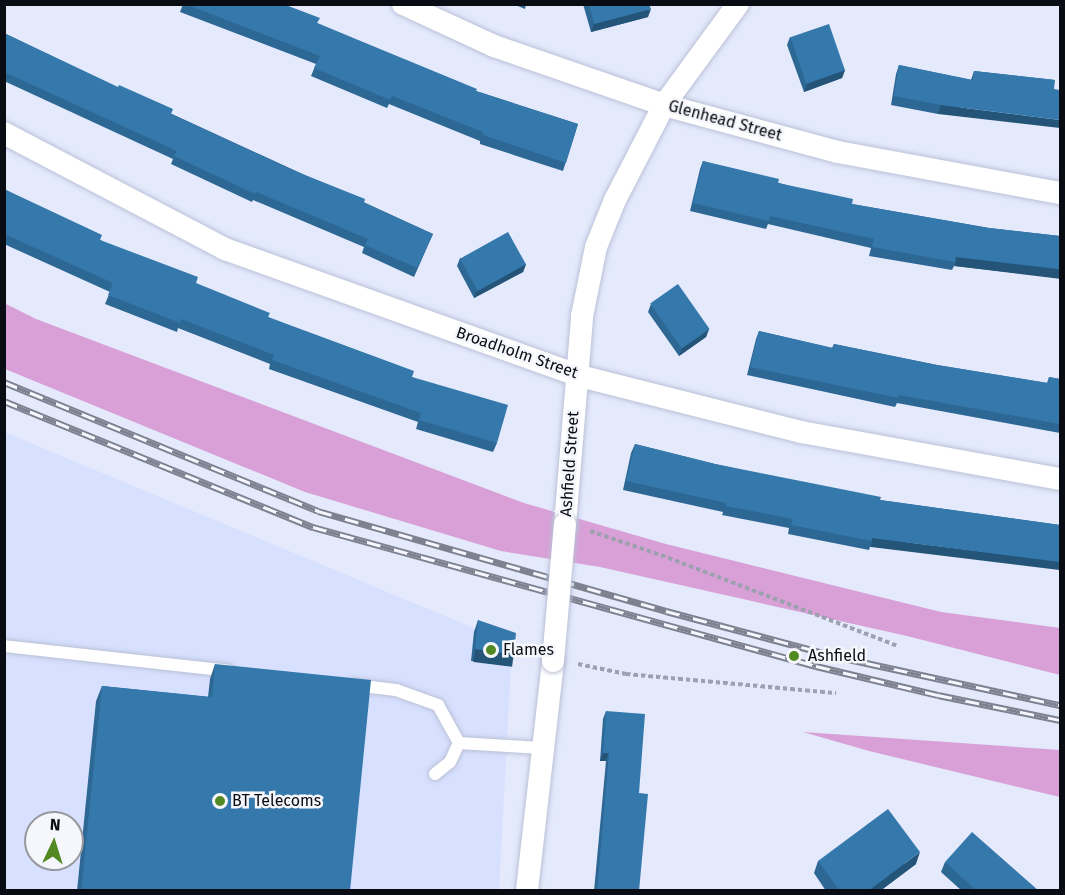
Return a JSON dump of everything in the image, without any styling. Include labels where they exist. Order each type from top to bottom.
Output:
[{"type":"street","name":"Glenhead Street","points":[[403,4],[494,46],[664,105],[838,152],[1060,193]]},
{"type":"street","name":"Ashfield Street","points":[[527,891],[541,748],[553,661],[582,316],[596,247],[615,200],[664,105],[738,4]]},
{"type":"street","name":"Broadholm Street","points":[[4,133],[225,249],[576,375],[801,432],[1060,479]]},
{"type":"lane","points":[[4,646],[248,673]]},
{"type":"lane","points":[[341,684],[396,690],[438,705],[459,743]]},
{"type":"lane","points":[[459,743],[541,748]]},
{"type":"lane","points":[[435,774],[450,762],[459,743]]},
{"type":"path","points":[[565,525],[602,534],[661,555],[896,645]]},
{"type":"path","points":[[553,661],[589,665],[626,674],[836,693]]},
{"type":"shaded area","points":[[4,303],[36,319],[524,503],[666,544],[941,612],[1060,628],[1060,675],[907,636],[600,567],[501,551],[305,492],[5,369]]},
{"type":"shaded area","points":[[4,432],[512,644],[499,890],[5,890]]},
{"type":"shaded area","points":[[803,732],[1060,750],[1060,797],[869,751]]},
{"type":"building","points":[[185,4],[283,4],[320,18],[317,23],[477,89],[476,91],[578,124],[566,163],[483,135],[483,132],[392,96],[390,100],[314,68],[320,56]]},
{"type":"building","points":[[589,4],[649,4],[651,9],[594,24]]},
{"type":"building","points":[[829,24],[845,70],[806,84],[790,37]]},
{"type":"building","points":[[4,33],[118,87],[119,85],[173,109],[171,114],[290,169],[365,199],[364,203],[433,234],[417,268],[365,245],[368,239],[256,192],[255,194],[174,156],[177,151],[4,72]]},
{"type":"building","points":[[899,65],[973,80],[974,71],[1055,80],[1054,89],[1060,90],[1060,120],[941,105],[894,96]]},
{"type":"building","points":[[703,161],[779,179],[778,183],[853,199],[852,204],[989,228],[1060,236],[1060,269],[956,257],[955,262],[872,247],[874,239],[770,216],[769,221],[693,203]]},
{"type":"building","points":[[4,189],[102,235],[100,240],[198,277],[196,283],[270,313],[268,317],[414,371],[412,377],[508,405],[497,443],[419,420],[421,413],[272,360],[274,355],[181,319],[180,323],[108,295],[113,283],[4,234]]},
{"type":"building","points":[[508,232],[526,264],[478,291],[460,259]]},
{"type":"building","points":[[678,284],[710,329],[682,349],[650,304]]},
{"type":"building","points":[[759,331],[833,348],[834,344],[937,365],[1048,383],[1049,377],[1060,379],[1060,424],[899,395],[898,398],[750,367]]},
{"type":"building","points":[[635,444],[715,464],[881,497],[880,500],[1060,525],[1060,562],[872,538],[872,541],[791,525],[793,519],[726,506],[726,503],[626,481]]},
{"type":"building","points":[[478,620],[516,633],[514,654],[475,649]]},
{"type":"building","name":"BT Telecoms","points":[[215,664],[371,680],[350,891],[81,891],[102,686],[212,697]]},
{"type":"building","points":[[606,711],[645,714],[639,793],[648,794],[639,891],[597,891],[609,753],[603,753]]},
{"type":"building","points":[[888,809],[920,852],[868,891],[840,891],[818,861]]},
{"type":"building","points":[[972,832],[1039,891],[1030,891],[1030,889],[1029,891],[977,891],[945,862]]},
{"type":"railway","points":[[4,382],[318,511],[666,611],[839,657],[1060,705]]},
{"type":"railway","points":[[4,401],[313,527],[816,666],[938,695],[1060,720]]},
{"type":"place","name":"Flames","points":[[491,650]]},
{"type":"place","name":"Ashfield","points":[[794,656]]},
{"type":"place","name":"BT Telecoms","points":[[220,801]]}]
